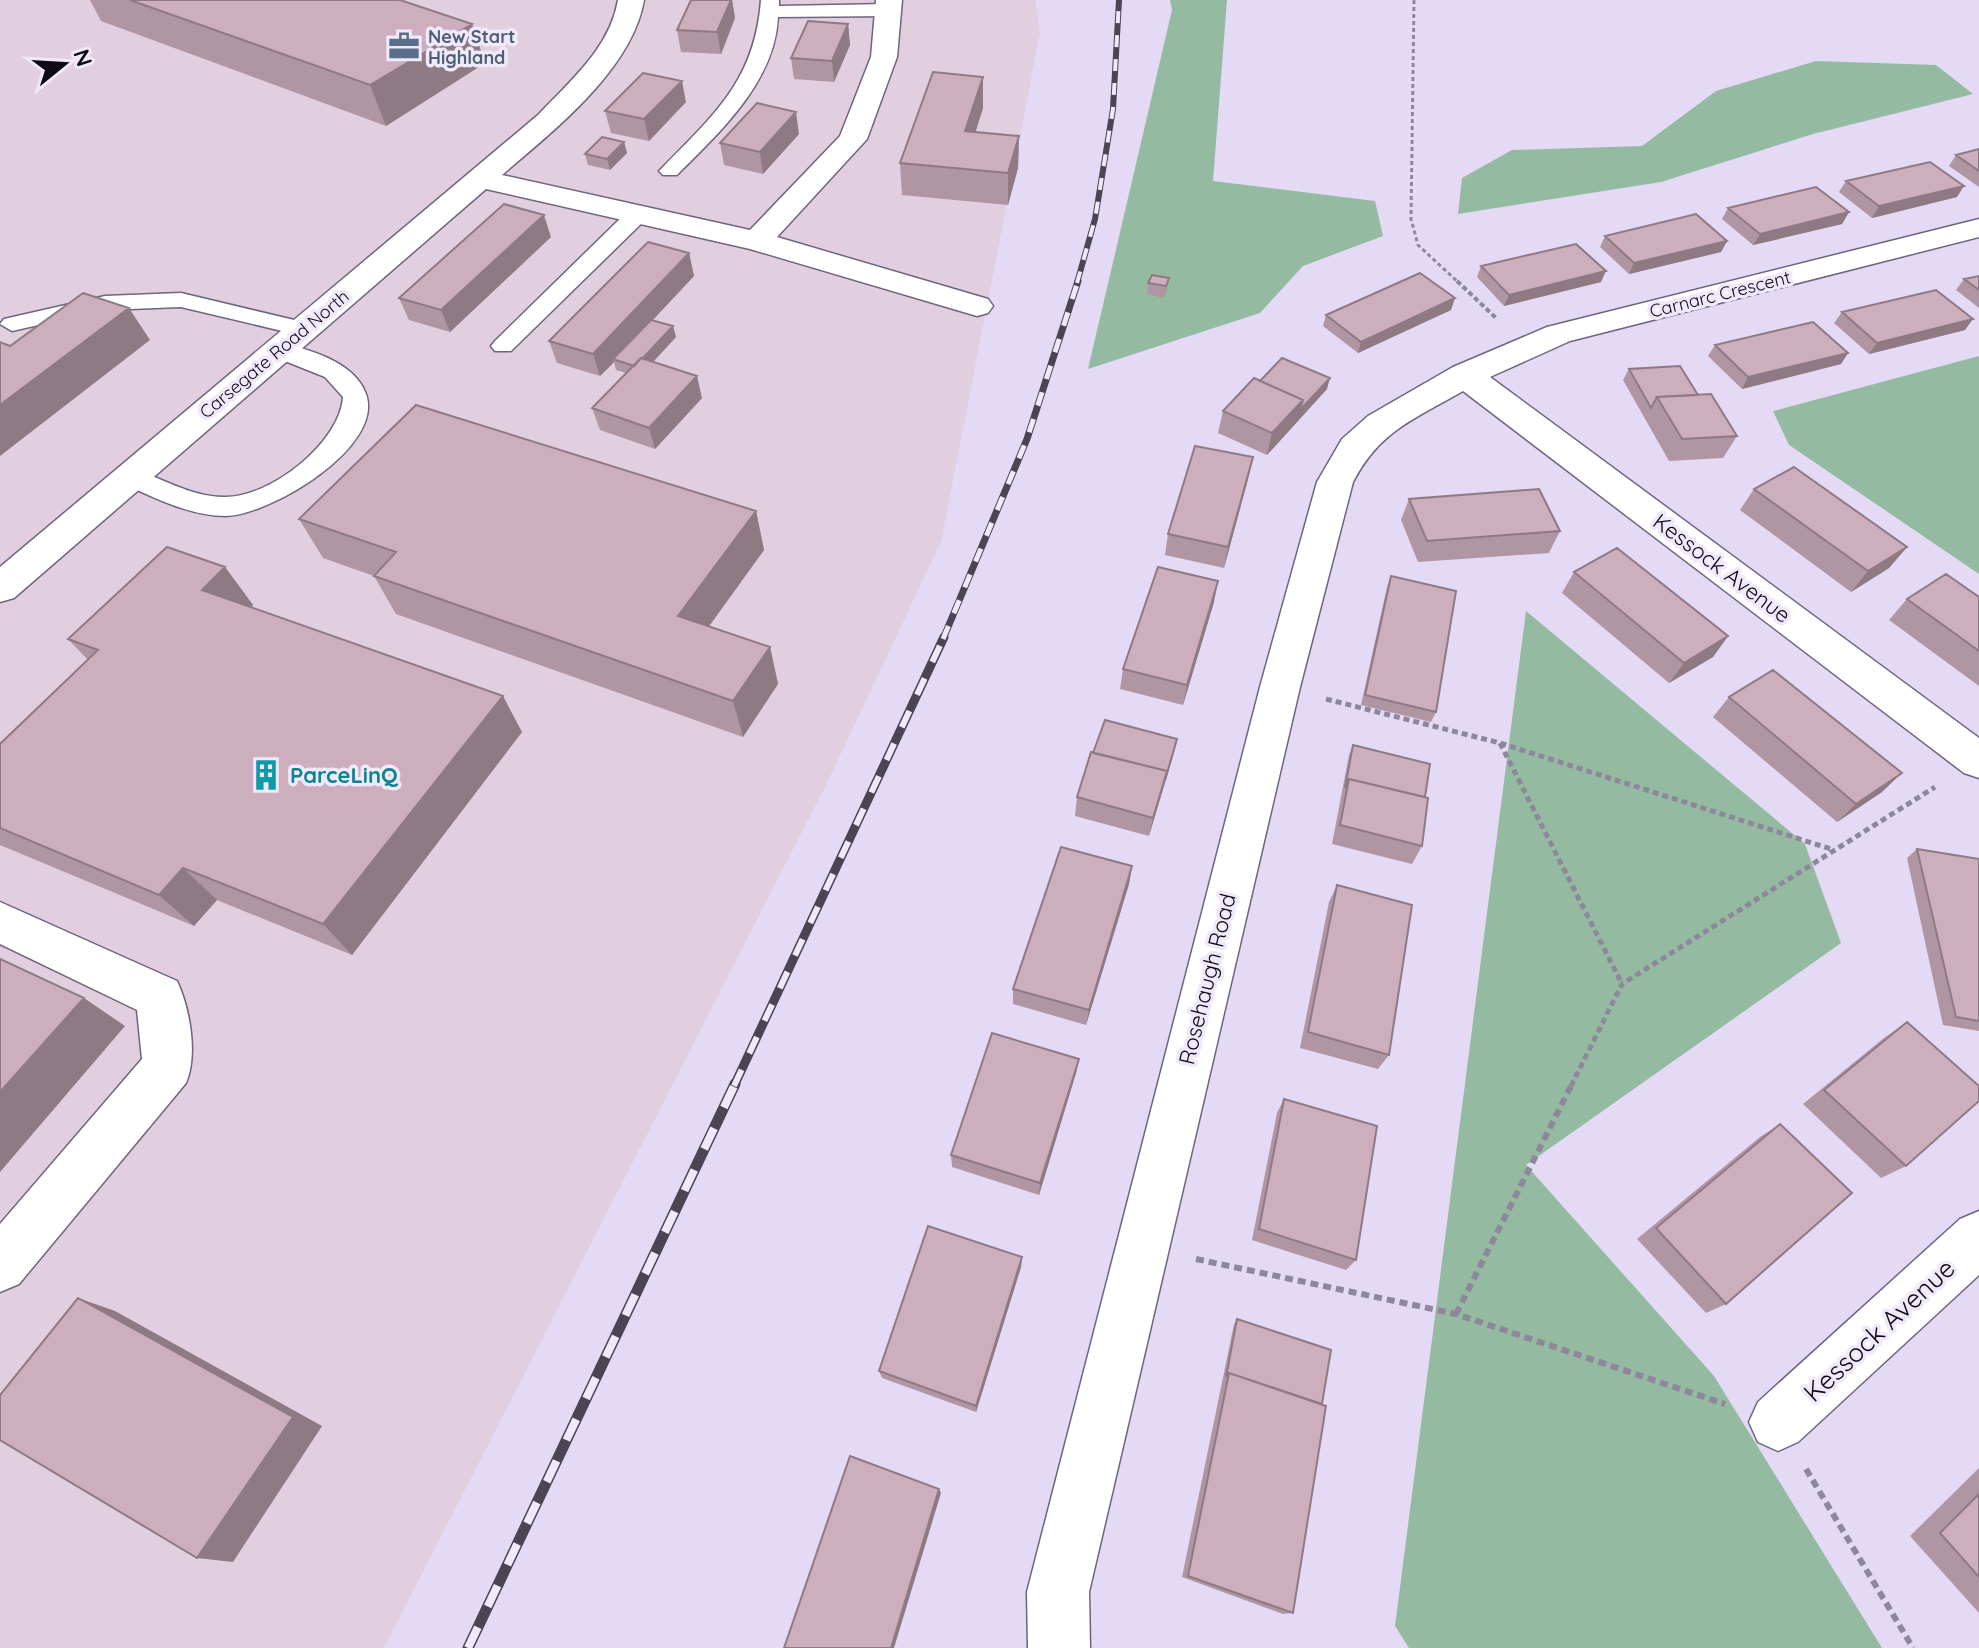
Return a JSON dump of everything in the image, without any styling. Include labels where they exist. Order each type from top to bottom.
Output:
[{"type":"street","name":"Carsegate Road North","points":[[0,588],[548,121],[605,58],[631,10],[631,0]]},
{"type":"street","points":[[757,241],[853,139],[884,57],[888,5]]},
{"type":"street","points":[[480,179],[757,241],[977,306]]},
{"type":"street","name":"Carnarc Crescent","points":[[1465,375],[1559,334],[1979,228]]},
{"type":"street","name":"Rosehaugh Road","points":[[1059,1648],[1058,1592],[1140,1247],[1280,687],[1335,482],[1354,447],[1380,424],[1465,375]]},
{"type":"street","name":"Kessock Avenue","points":[[1465,375],[1978,760]]},
{"type":"street","points":[[0,922],[160,997],[168,1066],[0,1265]]},
{"type":"street","name":"Kessock Avenue","points":[[1778,1422],[1979,1238]]},
{"type":"lane","points":[[670,171],[712,128],[742,89],[766,40],[770,6],[888,5]]},
{"type":"lane","points":[[503,346],[638,214]]},
{"type":"lane","points":[[12,324],[105,303],[181,300],[291,340],[318,364],[342,378],[355,395],[355,415],[340,439],[292,484],[263,499],[233,507],[178,496],[130,477]]},
{"type":"path","points":[[1414,0],[1411,219],[1418,245],[1525,347]]},
{"type":"path","points":[[1280,687],[1500,743],[1835,850]]},
{"type":"path","points":[[1500,743],[1622,984]]},
{"type":"path","points":[[1456,1314],[1622,984],[1978,760]]},
{"type":"path","points":[[1140,1247],[1456,1314],[1778,1422],[1913,1648]]},
{"type":"shaded area","points":[[0,0],[1035,0],[1040,33],[941,542],[827,783],[384,1648],[0,1648]]},
{"type":"green space","points":[[1170,0],[1227,0],[1213,181],[1375,201],[1383,236],[1303,266],[1260,313],[1088,369],[1172,10]]},
{"type":"green space","points":[[1816,61],[1936,65],[1973,94],[1813,134],[1661,182],[1458,214],[1462,178],[1512,150],[1642,146],[1716,91]]},
{"type":"green space","points":[[1979,356],[1979,574],[1789,445],[1773,411]]},
{"type":"green space","points":[[1526,611],[1805,844],[1841,943],[1526,1165],[1714,1376],[1882,1648],[1409,1648],[1395,1626]]},
{"type":"building","points":[[130,0],[400,0],[472,24],[370,85]]},
{"type":"building","points":[[691,0],[731,0],[717,32],[677,30]]},
{"type":"building","points":[[808,21],[848,24],[832,61],[791,58]]},
{"type":"building","points":[[933,72],[983,77],[965,131],[1019,136],[1008,173],[900,163]]},
{"type":"building","points":[[643,73],[682,81],[644,119],[605,111]]},
{"type":"building","points":[[757,103],[796,112],[760,152],[720,143]]},
{"type":"building","points":[[602,137],[624,142],[607,159],[585,154]]},
{"type":"building","points":[[1979,149],[1979,171],[1956,155]]},
{"type":"building","points":[[1930,162],[1964,186],[1879,206],[1846,181]]},
{"type":"building","points":[[1816,187],[1849,212],[1760,234],[1728,208]]},
{"type":"building","points":[[504,204],[544,215],[441,310],[399,298]]},
{"type":"building","points":[[1696,214],[1727,241],[1634,263],[1605,236]]},
{"type":"building","points":[[648,242],[689,253],[593,354],[549,341]]},
{"type":"building","points":[[1576,244],[1606,271],[1509,295],[1481,266]]},
{"type":"building","points":[[1420,273],[1455,298],[1361,342],[1326,315]]},
{"type":"building","points":[[1152,275],[1169,278],[1166,286],[1148,283]]},
{"type":"building","points":[[1979,276],[1979,290],[1964,279]]},
{"type":"building","points":[[1936,290],[1973,319],[1877,343],[1842,312]]},
{"type":"building","points":[[83,293],[129,308],[0,405],[0,342],[10,346]]},
{"type":"building","points":[[651,320],[673,326],[634,366],[613,359]]},
{"type":"building","points":[[1813,322],[1848,353],[1748,377],[1715,345]]},
{"type":"building","points":[[641,358],[697,376],[649,428],[592,408]]},
{"type":"building","points":[[1282,358],[1330,378],[1300,410],[1303,400],[1260,381]]},
{"type":"building","points":[[1680,366],[1698,395],[1657,397],[1651,408],[1629,369]]},
{"type":"building","points":[[1254,378],[1303,400],[1272,433],[1223,411]]},
{"type":"building","points":[[1711,394],[1737,436],[1682,439],[1657,397]]},
{"type":"building","points":[[416,405],[756,511],[678,616],[770,647],[733,701],[374,576],[396,552],[299,519]]},
{"type":"building","points":[[1195,446],[1253,457],[1228,547],[1168,534]]},
{"type":"building","points":[[1794,467],[1907,547],[1868,571],[1754,489]]},
{"type":"building","points":[[1539,489],[1560,531],[1427,541],[1409,499]]},
{"type":"building","name":"ParceLinQ","points":[[167,547],[225,567],[202,590],[503,696],[323,924],[183,868],[159,895],[0,828],[0,744],[98,650],[68,639]]},
{"type":"building","points":[[1617,548],[1728,636],[1684,663],[1574,572]]},
{"type":"building","points":[[1158,567],[1218,581],[1187,685],[1123,669]]},
{"type":"building","points":[[1946,574],[1979,597],[1979,651],[1907,599]]},
{"type":"building","points":[[1391,576],[1456,591],[1436,712],[1365,695]]},
{"type":"building","points":[[1773,670],[1902,773],[1856,804],[1729,697]]},
{"type":"building","points":[[1105,720],[1177,739],[1165,780],[1167,771],[1093,753]]},
{"type":"building","points":[[1353,745],[1430,764],[1425,797],[1349,779],[1345,788]]},
{"type":"building","points":[[1091,752],[1167,771],[1153,818],[1077,797]]},
{"type":"building","points":[[1349,779],[1428,798],[1422,846],[1340,825]]},
{"type":"building","points":[[1061,847],[1132,866],[1089,1010],[1013,989]]},
{"type":"building","points":[[1917,849],[1979,859],[1979,1021],[1956,1017]]},
{"type":"building","points":[[1337,885],[1412,905],[1389,1055],[1308,1032]]},
{"type":"building","points":[[0,959],[84,998],[0,1092]]},
{"type":"building","points":[[1907,1022],[1979,1086],[1979,1101],[1906,1166],[1824,1090]]},
{"type":"building","points":[[992,1033],[1079,1059],[1040,1183],[951,1155]]},
{"type":"building","points":[[1284,1099],[1377,1126],[1356,1260],[1259,1229]]},
{"type":"building","points":[[1780,1124],[1852,1193],[1726,1304],[1656,1228]]},
{"type":"building","points":[[928,1226],[1022,1257],[976,1406],[879,1371]]},
{"type":"building","points":[[78,1298],[293,1417],[197,1558],[0,1440],[0,1395]]},
{"type":"building","points":[[1237,1319],[1331,1350],[1322,1404],[1229,1373],[1226,1377]]},
{"type":"building","points":[[1229,1373],[1326,1406],[1293,1613],[1188,1576]]},
{"type":"building","points":[[850,1456],[939,1489],[891,1648],[784,1648]]},
{"type":"building","points":[[1979,1494],[1979,1577],[1940,1533]]},
{"type":"railway","points":[[1077,283],[1095,219],[1113,109],[1119,0]]},
{"type":"railway","points":[[943,639],[1027,439],[1078,281]]},
{"type":"railway","points":[[734,1086],[944,637]]},
{"type":"railway","points":[[468,1648],[735,1084]]},
{"type":"place","name":"New Start Highland","points":[[404,46]]},
{"type":"place","name":"ParceLinQ","points":[[266,775]]}]
